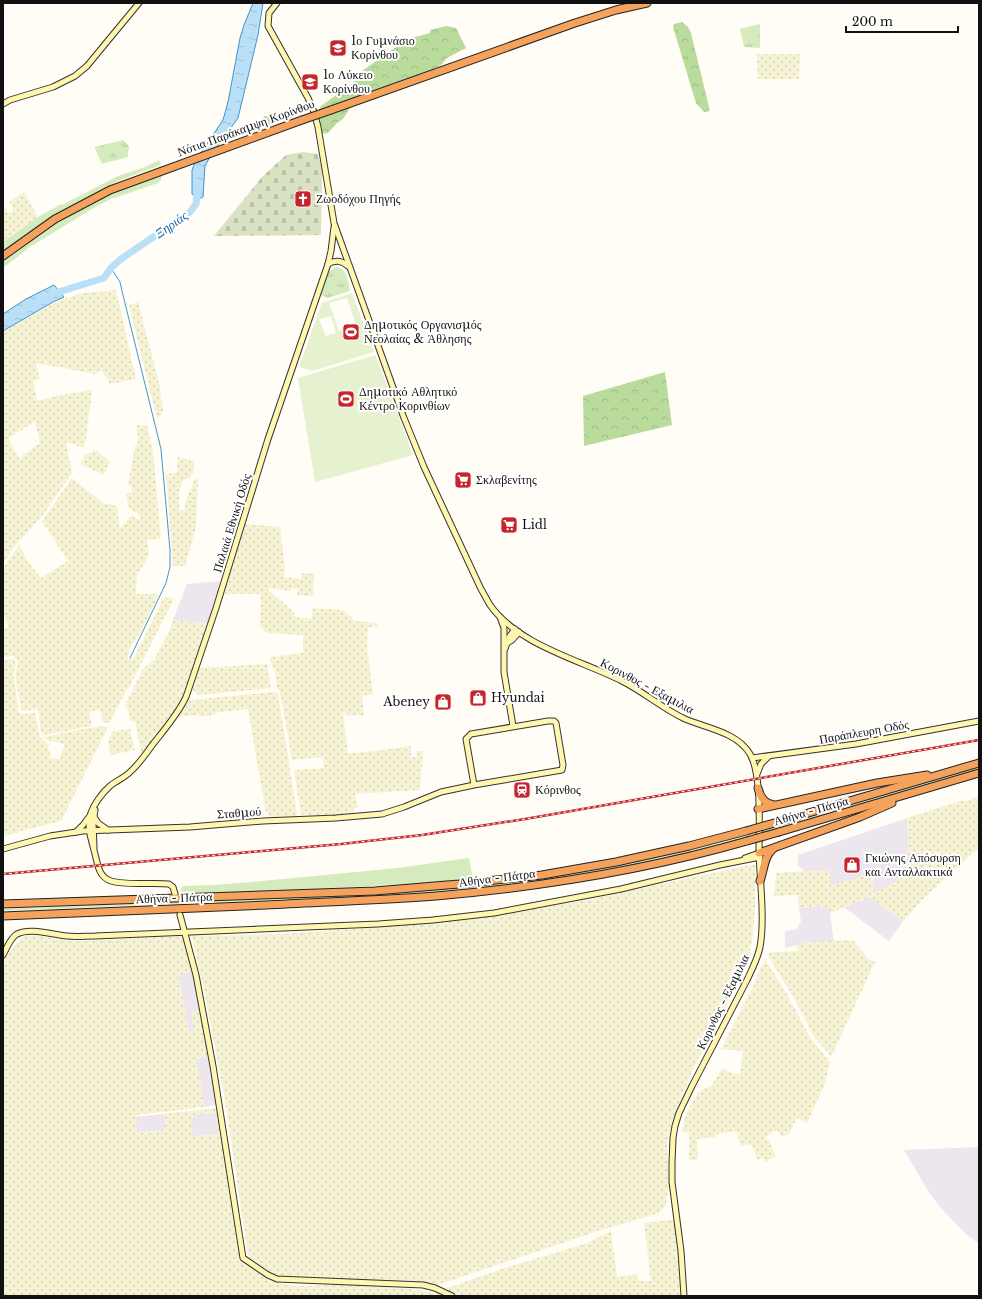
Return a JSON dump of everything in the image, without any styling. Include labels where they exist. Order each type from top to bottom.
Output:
[{"type":"highway","name":"Νότια Παράκαμψη Κορίνθου","points":[[3,256],[67,212],[110,190],[160,170],[575,23],[616,10],[647,3]]},
{"type":"highway","name":"Αθήνα - Πάτρα","points":[[3,904],[374,890],[459,884],[528,876],[616,862],[684,848],[979,764]]},
{"type":"highway","points":[[758,809],[878,783],[955,770]]},
{"type":"highway","name":"Αθήνα - Πάτρα","points":[[3,916],[367,900],[460,894],[525,886],[608,873],[687,857],[747,841],[979,773]]},
{"type":"highway","points":[[758,788],[761,797],[765,802],[771,805],[776,805]]},
{"type":"highway","points":[[760,855],[860,817],[920,791]]},
{"type":"highway","points":[[760,881],[764,871],[767,855],[773,849]]},
{"type":"street","points":[[3,104],[10,100],[53,87],[75,76],[87,66],[139,3]]},
{"type":"street","points":[[277,3],[269,13],[268,26],[308,98],[315,115],[334,223]]},
{"type":"street","name":"Παλαιά Εθνική Οδός","points":[[92,831],[92,815],[98,801],[110,786],[130,772],[143,758],[166,729],[182,706],[186,697],[216,608],[268,439],[328,264],[334,223]]},
{"type":"street","name":"Κορινθος - Εξαμιλια","points":[[334,223],[386,369],[424,467],[481,589],[491,605],[500,616],[517,631],[540,645],[624,682],[677,715],[729,736],[742,745],[752,758],[758,788],[762,928],[759,953],[747,980],[685,1100],[679,1113],[673,1135],[672,1182],[681,1251],[684,1296]]},
{"type":"street","points":[[328,264],[333,261],[339,261],[349,266]]},
{"type":"street","points":[[474,785],[466,739],[471,734],[513,726],[504,672],[504,628],[500,616]]},
{"type":"street","points":[[503,654],[507,643],[512,640],[517,631]]},
{"type":"street","name":"Σταθμού","points":[[3,849],[38,839],[75,832],[190,827],[263,821],[336,818],[376,814],[396,810],[441,792],[562,770],[563,765],[557,725],[555,722],[548,721],[513,726]]},
{"type":"street","name":"Παράπλευρη Οδός","points":[[752,758],[856,744],[979,721]]},
{"type":"street","points":[[756,775],[762,764],[769,756]]},
{"type":"street","points":[[91,842],[83,835],[75,832],[92,815],[100,826],[109,830]]},
{"type":"street","points":[[92,831],[91,842],[100,872],[107,879],[120,882],[169,884],[173,887],[176,894]]},
{"type":"street","points":[[92,831],[94,850]]},
{"type":"street","points":[[3,955],[12,938],[25,932],[42,932],[65,936],[81,936],[185,932],[378,924],[433,920],[494,913],[621,889],[760,855]]},
{"type":"street","points":[[180,915],[196,975],[217,1086],[243,1258],[277,1279],[423,1285],[435,1288],[452,1296]]},
{"type":"shaded area","points":[[757,54],[800,54],[799,79],[758,79]]},
{"type":"shaded area","points":[[24,192],[38,217],[3,242],[3,204],[8,213],[14,210],[9,202]]},
{"type":"shaded area","points":[[116,290],[136,379],[110,384],[104,373],[101,371],[95,374],[36,363],[40,379],[33,381],[37,401],[56,396],[90,390],[92,391],[86,439],[84,448],[66,442],[72,473],[46,511],[15,546],[3,563],[3,332],[54,303],[83,293]],"holes":[[[35,421],[40,443],[19,458],[8,439]]]},
{"type":"shaded area","points":[[138,302],[159,383],[163,410],[161,415],[157,418],[129,305]]},
{"type":"shaded area","points":[[137,425],[147,426],[153,451],[161,539],[147,540],[149,556],[137,575],[136,594],[159,594],[144,625],[129,650],[128,659],[134,658],[163,599],[170,597],[174,599],[109,723],[103,722],[100,710],[92,711],[89,713],[92,726],[44,735],[41,732],[38,709],[25,711],[21,708],[15,676],[18,664],[17,660],[13,656],[3,657],[3,629],[9,626],[3,615],[3,568],[19,545],[28,562],[41,578],[68,561],[42,521],[72,478],[103,503],[117,506],[120,529],[132,515],[137,520],[141,518],[138,513],[129,509],[126,494],[132,492],[131,486],[128,486],[135,446],[138,445]]},
{"type":"shaded area","points":[[96,450],[110,462],[104,475],[80,464],[85,455]]},
{"type":"shaded area","points":[[178,457],[194,461],[194,472],[189,478],[183,481],[179,491],[179,511],[185,510],[188,495],[195,479],[198,479],[196,527],[185,566],[173,566],[166,474],[177,473]]},
{"type":"shaded area","points":[[245,524],[280,527],[285,569],[284,577],[301,579],[302,573],[314,574],[313,596],[297,595],[298,589],[291,588],[290,591],[269,588],[269,591],[294,612],[294,617],[311,619],[313,608],[340,610],[344,611],[355,621],[378,623],[377,627],[368,627],[367,647],[373,694],[362,696],[364,715],[347,716],[346,713],[343,713],[348,753],[359,753],[411,746],[411,757],[417,757],[417,751],[423,751],[420,790],[355,794],[358,808],[354,808],[354,815],[301,814],[294,770],[324,768],[323,757],[292,760],[280,691],[277,688],[275,672],[270,660],[271,657],[303,653],[303,635],[268,633],[260,627],[261,594],[224,594]]},
{"type":"shaded area","points":[[220,581],[208,624],[173,620],[187,584]]},
{"type":"shaded area","points":[[173,620],[208,624],[183,698],[175,712],[143,754],[141,752],[135,721],[130,721],[128,708],[124,707],[143,669],[154,660],[169,632]]},
{"type":"shaded area","points":[[10,659],[14,660],[16,664],[14,678],[19,713],[35,713],[40,737],[49,745],[48,749],[51,752],[49,758],[59,759],[65,745],[53,741],[50,742],[43,737],[99,726],[108,727],[61,821],[3,836],[3,661]]},
{"type":"shaded area","points":[[267,664],[271,688],[199,695],[193,691],[199,668]]},
{"type":"shaded area","points":[[274,692],[278,694],[297,814],[295,816],[271,817],[266,813],[248,709],[219,712],[214,715],[200,717],[199,715],[178,717],[190,700]]},
{"type":"shaded area","points":[[130,729],[135,750],[111,755],[108,741],[113,731]]},
{"type":"shaded area","points":[[979,796],[979,848],[926,896],[903,921],[870,897],[830,913],[828,906],[799,908],[798,895],[774,896],[776,873],[805,871],[830,871],[830,886],[874,872],[873,894],[910,874],[907,818],[960,801],[968,801]]},
{"type":"shaded area","points":[[907,818],[910,874],[873,894],[830,886],[829,871],[805,871],[798,866],[798,855]]},
{"type":"shaded area","points":[[755,864],[755,909],[752,942],[746,966],[691,1073],[671,1125],[667,1145],[669,1180],[666,1205],[659,1213],[598,1231],[437,1285],[416,1282],[278,1277],[268,1272],[248,1256],[225,1100],[192,936],[282,934],[485,917],[587,900]]},
{"type":"shaded area","points":[[870,897],[903,921],[889,941],[844,907]]},
{"type":"shaded area","points":[[828,906],[834,942],[811,942],[785,948],[785,931],[797,929],[801,921],[799,908]]},
{"type":"shaded area","points":[[33,935],[78,941],[185,936],[194,971],[178,975],[189,1031],[194,1030],[191,1011],[200,1010],[209,1056],[195,1059],[205,1107],[135,1115],[137,1132],[166,1130],[163,1114],[215,1109],[216,1113],[195,1115],[191,1120],[192,1136],[218,1134],[216,1119],[221,1119],[242,1257],[246,1264],[272,1282],[296,1286],[364,1284],[437,1292],[446,1296],[3,1296],[3,963],[14,946],[23,937]]},
{"type":"shaded area","points":[[853,940],[869,960],[875,962],[832,1055],[830,1055],[814,1037],[794,998],[768,956],[769,953],[775,952],[799,951],[796,946],[811,942]]},
{"type":"shaded area","points":[[765,959],[788,996],[811,1039],[830,1063],[824,1086],[807,1123],[797,1118],[789,1134],[782,1137],[777,1130],[766,1136],[776,1156],[765,1162],[763,1158],[758,1160],[751,1144],[741,1146],[736,1131],[717,1134],[716,1137],[697,1139],[698,1159],[689,1160],[689,1133],[682,1132],[685,1116],[698,1092],[711,1086],[722,1069],[740,1075],[743,1051],[721,1049]]},
{"type":"shaded area","points":[[194,971],[200,1010],[194,1030],[189,1032],[178,974]]},
{"type":"shaded area","points":[[209,1056],[217,1105],[205,1107],[195,1059]]},
{"type":"shaded area","points":[[219,1108],[224,1138],[169,1144],[166,1130],[137,1133],[135,1117]]},
{"type":"shaded area","points":[[979,1147],[979,1244],[966,1234],[940,1207],[930,1194],[904,1150]]},
{"type":"shaded area","points":[[677,1219],[680,1296],[461,1296],[444,1289],[514,1265],[585,1244],[611,1231],[617,1277],[637,1274],[638,1281],[651,1281],[644,1223]]},
{"type":"green space","points":[[682,22],[688,27],[691,33],[710,111],[704,112],[696,103],[673,27],[674,24]]},
{"type":"green space","points":[[760,24],[760,48],[744,47],[740,29]]},
{"type":"green space","points":[[446,26],[456,28],[466,48],[447,58],[436,68],[357,97],[343,119],[328,133],[321,134],[318,116],[319,109],[354,82],[356,75],[408,39],[430,33],[430,30]]},
{"type":"green space","points":[[293,111],[296,116],[261,128],[264,116]]},
{"type":"green space","points":[[123,140],[129,146],[128,157],[102,164],[95,147]]},
{"type":"green space","points":[[303,152],[318,154],[322,170],[321,235],[214,236],[262,177],[286,155]]},
{"type":"green space","points":[[159,160],[161,165],[118,181],[83,201],[3,252],[3,242],[38,217],[118,176],[145,167]]},
{"type":"green space","points":[[163,172],[161,180],[158,183],[111,199],[92,209],[30,247],[3,268],[3,262],[58,223],[115,190]]},
{"type":"green space","points":[[337,267],[341,268],[345,273],[350,291],[327,298],[321,295],[324,283],[330,271]]},
{"type":"green space","name":"Δημοτικός Οργανισμός Νεολαίας & Άθλησης","points":[[352,293],[374,352],[312,371],[299,367],[322,303]],"holes":[[[347,298],[356,325],[339,331],[329,303]],[[331,316],[336,333],[326,336],[319,319]]]},
{"type":"green space","name":"Δημοτικό Αθλητικό Κέντρο Κορινθίων","points":[[375,355],[413,455],[315,482],[298,378]]},
{"type":"green space","points":[[665,372],[672,425],[584,446],[583,396]]},
{"type":"green space","points":[[979,767],[979,769],[878,800],[725,843],[674,856],[570,876],[459,890],[384,895],[3,911],[3,909],[384,893],[459,888],[570,874],[725,841]]},
{"type":"green space","points":[[469,858],[473,879],[394,885],[180,895],[181,888],[184,886],[252,882],[398,868]]},
{"type":"water","points":[[253,3],[263,3],[258,35],[238,118],[211,155],[205,166],[203,197],[197,198],[192,194],[192,170],[196,160],[223,120],[228,102],[240,38]]},
{"type":"water","points":[[54,285],[64,297],[3,331],[3,314],[26,299]]},
{"type":"waterway","name":"Ξηριάς","points":[[52,294],[104,278],[111,268],[121,259],[190,212],[196,204],[198,188]]},
{"type":"waterway","points":[[111,268],[120,282],[161,449],[170,550],[170,567],[166,583],[130,658]]},
{"type":"railway","points":[[3,874],[341,844],[422,835],[525,819],[979,740]]},
{"type":"place","name":"1ο Γυμνάσιο Κορίνθου","points":[[338,48]]},
{"type":"place","name":"1ο Λύκειο Κορίνθου","points":[[310,82]]},
{"type":"place","name":"Ζωοδόχου Πηγής","points":[[303,199]]},
{"type":"place","name":"Δημοτικός Οργανισμός Νεολαίας & Άθλησης","points":[[351,332]]},
{"type":"place","name":"Δημοτικό Αθλητικό Κέντρο Κορινθίων","points":[[346,399]]},
{"type":"place","name":"Σκλαβενίτης","points":[[463,480]]},
{"type":"place","name":"Lidl","points":[[509,525]]},
{"type":"place","name":"Hyundai","points":[[478,698]]},
{"type":"place","name":"Abeney","points":[[443,702]]},
{"type":"place","name":"Κόρινθος","points":[[522,790]]},
{"type":"place","name":"Γκιώνης Απόσυρση και Ανταλλακτικά","points":[[852,865]]}]
